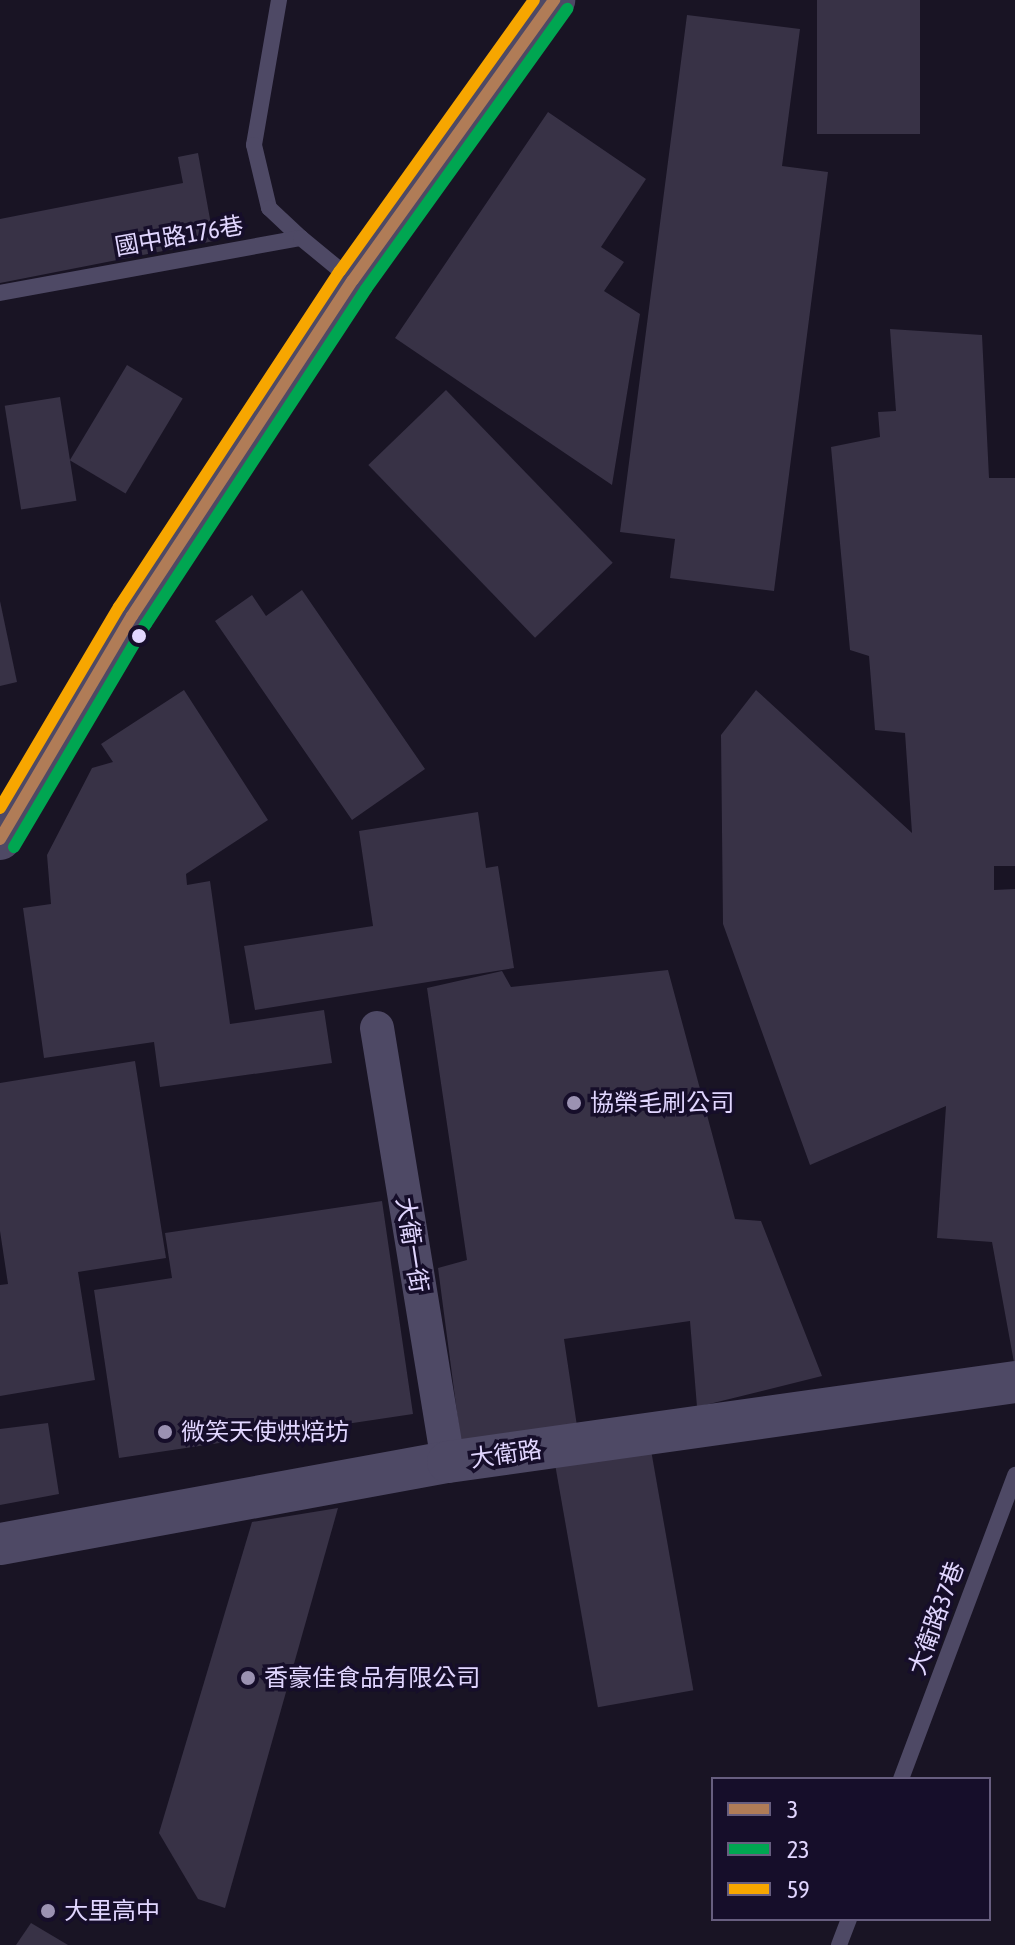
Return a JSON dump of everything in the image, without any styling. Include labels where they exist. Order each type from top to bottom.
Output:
[{"type":"street","points":[[0,839],[132,616],[353,280],[554,0]]},
{"type":"street","name":"大衛一街","points":[[377,1028],[448,1462]]},
{"type":"street","name":"大衛路","points":[[0,1544],[448,1462],[1015,1382]]},
{"type":"lane","points":[[279,0],[254,145],[269,208],[353,280]]},
{"type":"lane","name":"國中路176巷","points":[[0,293],[301,238]]},
{"type":"lane","name":"大衛路37巷","points":[[902,1777],[1015,1475]]},
{"type":"lane","points":[[839,1945],[848,1921]]},
{"type":"building","points":[[817,0],[920,0],[920,134],[817,134]]},
{"type":"building","points":[[687,15],[800,29],[782,166],[828,172],[774,591],[670,578],[675,539],[620,532]]},
{"type":"building","points":[[548,112],[646,179],[601,247],[624,262],[604,291],[640,314],[612,485],[395,338]]},
{"type":"building","points":[[198,153],[214,241],[0,283],[0,219],[183,183],[178,157]]},
{"type":"building","points":[[890,329],[982,335],[989,478],[1015,478],[1015,866],[994,866],[994,890],[1015,889],[1015,1368],[992,1242],[937,1238],[946,1106],[810,1165],[723,924],[721,735],[756,690],[912,833],[905,733],[875,730],[869,656],[850,650],[831,447],[880,437],[878,412],[896,411]]},
{"type":"building","points":[[127,365],[183,398],[126,494],[70,460]]},
{"type":"building","points":[[446,390],[613,563],[535,638],[368,465]]},
{"type":"building","points":[[60,397],[76,501],[21,509],[5,406]]},
{"type":"building","points":[[302,590],[425,769],[352,820],[215,621],[252,595],[266,616]]},
{"type":"building","points":[[0,601],[17,682],[0,686]]},
{"type":"building","points":[[184,690],[268,820],[186,874],[187,885],[210,881],[230,1024],[324,1010],[332,1063],[160,1087],[154,1042],[44,1058],[23,908],[51,904],[47,855],[92,768],[113,762],[101,744]]},
{"type":"building","points":[[478,812],[486,868],[498,866],[514,968],[255,1010],[244,946],[373,926],[359,831]]},
{"type":"building","name":"協榮毛刷公司","points":[[668,970],[735,1219],[761,1221],[822,1376],[697,1407],[690,1321],[564,1339],[577,1426],[461,1443],[438,1268],[467,1260],[427,988],[502,971],[511,987]]},
{"type":"building","points":[[135,1061],[166,1258],[78,1272],[95,1380],[0,1396],[0,1285],[8,1284],[0,1231],[0,1083]]},
{"type":"building","points":[[382,1201],[413,1414],[119,1458],[94,1290],[172,1278],[165,1233]]},
{"type":"building","points":[[48,1423],[59,1494],[0,1505],[0,1429]]},
{"type":"building","points":[[651,1450],[693,1690],[598,1707],[555,1467]]},
{"type":"building","name":"香豪佳食品有限公司","points":[[338,1508],[225,1908],[198,1899],[159,1833],[252,1522]]},
{"type":"building","points":[[31,1923],[68,1945],[16,1945]]},
{"type":"transit line","name":"59","points":[[0,808],[119,607],[340,271],[534,0]]},
{"type":"transit line","name":"3","points":[[0,839],[132,616],[353,280],[554,0]]},
{"type":"transit line","name":"23","points":[[14,847],[146,624],[366,289],[567,9]]},
{"type":"place","name":"協榮毛刷公司","points":[[574,1103]]},
{"type":"place","name":"微笑天使烘焙坊","points":[[165,1432]]},
{"type":"place","name":"香豪佳食品有限公司","points":[[248,1678]]},
{"type":"place","name":"大里高中","points":[[48,1911]]}]
